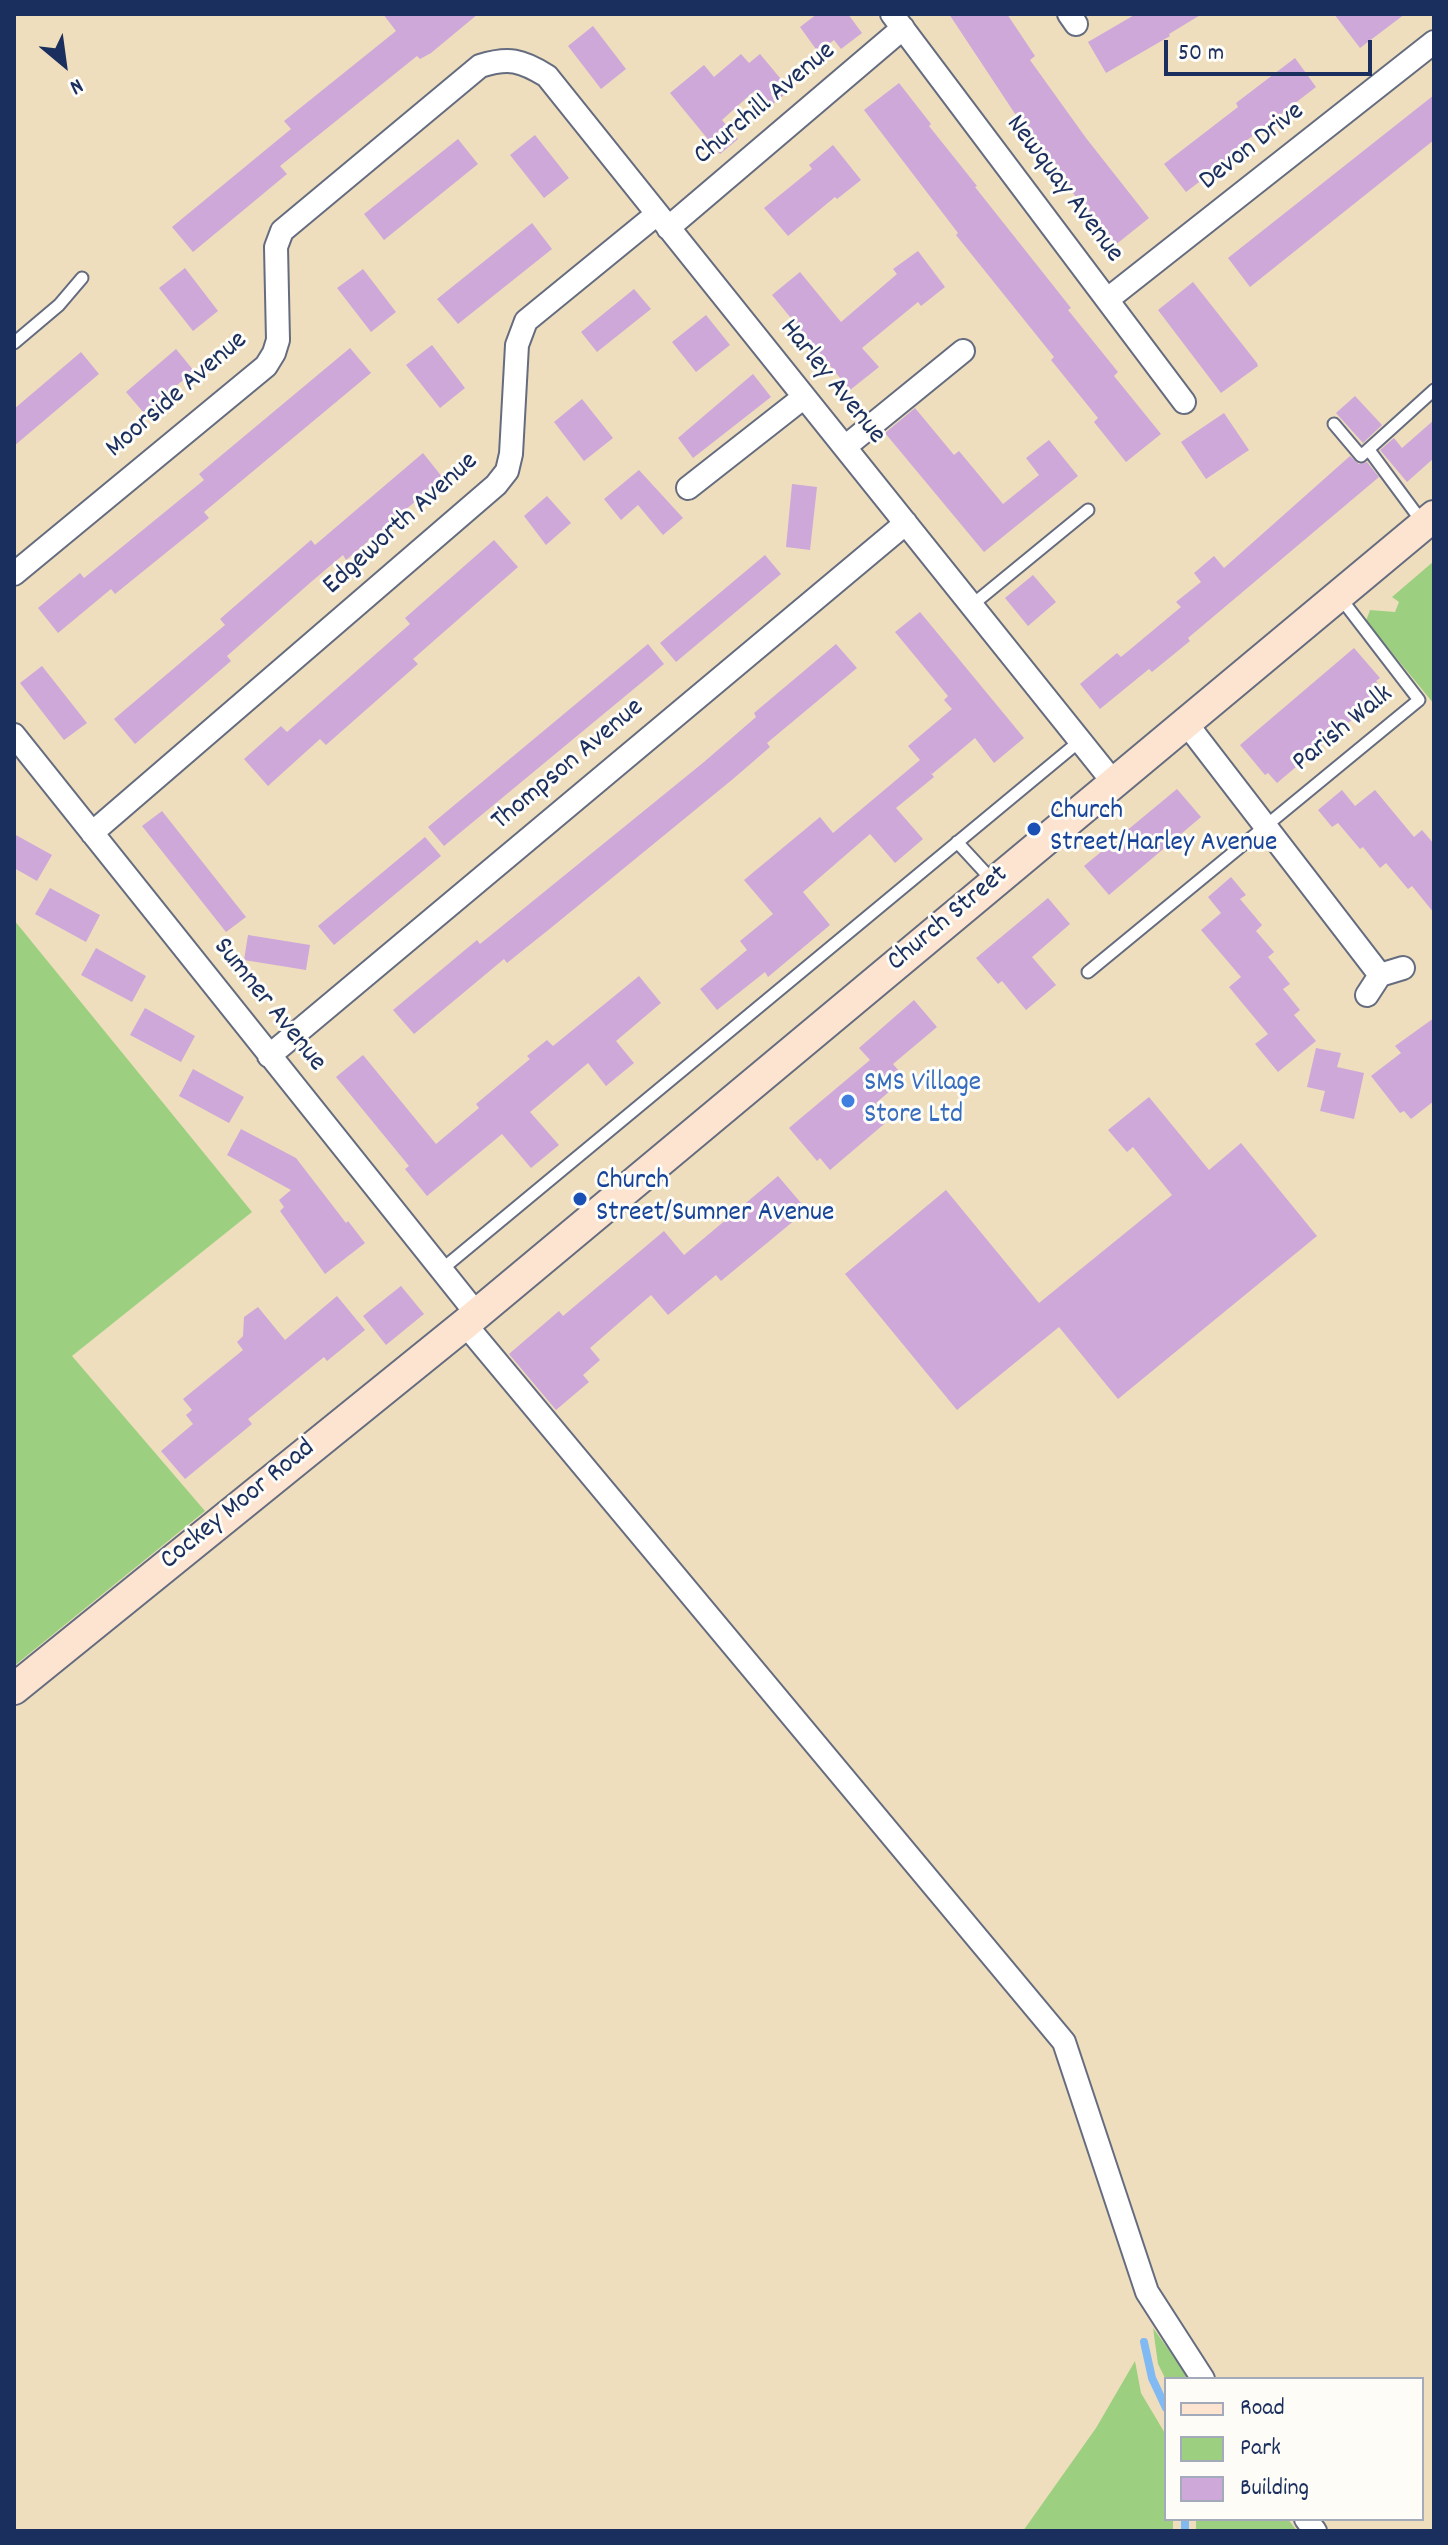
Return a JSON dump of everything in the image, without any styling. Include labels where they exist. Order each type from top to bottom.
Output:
[{"type":"main road","name":"Church Street","points":[[471,1318],[1429,520]]},
{"type":"main road","name":"Cockey Moor Road","points":[[14,1689],[471,1318]]},
{"type":"street","name":"Churchill Avenue","points":[[662,221],[898,21]]},
{"type":"street","name":"Newquay Avenue","points":[[898,21],[1184,402]]},
{"type":"street","name":"Devon Drive","points":[[1108,299],[1434,42]]},
{"type":"street","name":"Harley Avenue","points":[[480,66],[502,60],[526,63],[547,76],[1114,783]]},
{"type":"street","name":"Moorside Avenue","points":[[14,574],[266,366],[278,340],[276,247],[282,231],[480,66]]},
{"type":"street","name":"Edgeworth Avenue","points":[[92,833],[496,485],[507,471],[511,454],[517,345],[526,321],[662,221]]},
{"type":"street","points":[[845,447],[963,351]]},
{"type":"street","points":[[688,488],[804,397]]},
{"type":"street","name":"Thompson Avenue","points":[[269,1056],[906,523]]},
{"type":"street","points":[[1186,723],[1380,975]]},
{"type":"street","name":"Sumner Avenue","points":[[14,735],[441,1270],[471,1318],[1064,2042],[1147,2292],[1202,2377]]},
{"type":"street","points":[[1367,995],[1380,975],[1403,968]]},
{"type":"lane","points":[[14,343],[59,305],[82,278]]},
{"type":"lane","points":[[1334,424],[1361,456],[1434,390]]},
{"type":"lane","points":[[1369,450],[1429,520]]},
{"type":"lane","points":[[972,605],[1088,510]]},
{"type":"lane","name":"Parish Walk","points":[[1088,972],[1419,700],[1339,596]]},
{"type":"lane","points":[[441,1270],[1081,740]]},
{"type":"lane","points":[[957,842],[994,883]]},
{"type":"green space","points":[[1434,561],[1434,704],[1366,621],[1370,610],[1395,612],[1399,602],[1392,597]]},
{"type":"green space","points":[[14,920],[252,1212],[72,1356],[205,1511],[14,1666]]},
{"type":"green space","points":[[1153,2328],[1189,2377],[1164,2377],[1158,2364]]},
{"type":"green space","points":[[1135,2361],[1141,2393],[1164,2432],[1164,2521],[1173,2521],[1173,2531],[1023,2531],[1096,2428]]},
{"type":"green space","points":[[1196,2521],[1290,2521],[1297,2531],[1196,2531]]},
{"type":"building","points":[[383,14],[478,14],[431,53],[420,59],[417,56],[280,166],[287,174],[193,252],[172,227],[291,129],[284,121],[396,31]]},
{"type":"building","points":[[817,14],[848,14],[862,33],[841,49],[834,40],[818,52],[800,27]]},
{"type":"building","points":[[949,14],[1007,14],[1035,56],[1030,60],[1149,218],[1114,246],[1035,144]]},
{"type":"building","points":[[1136,14],[1202,14],[1106,73],[1088,42]]},
{"type":"building","points":[[1334,14],[1405,14],[1360,48]]},
{"type":"building","points":[[593,26],[626,69],[601,89],[568,46]]},
{"type":"building","points":[[741,54],[749,63],[760,54],[790,90],[767,109],[753,92],[722,120],[738,139],[720,154],[670,93],[704,65],[714,77]]},
{"type":"building","points":[[1295,58],[1316,87],[1186,192],[1164,164]]},
{"type":"building","points":[[899,83],[975,187],[1071,308],[1068,310],[1118,372],[1114,376],[1161,434],[1126,462],[1094,422],[1098,418],[1051,360],[1054,357],[956,235],[958,233],[864,110]]},
{"type":"building","points":[[1434,95],[1434,140],[1250,287],[1228,258]]},
{"type":"building","points":[[535,135],[569,178],[544,198],[510,155]]},
{"type":"building","points":[[458,139],[478,164],[384,240],[364,214]]},
{"type":"building","points":[[833,145],[861,180],[788,236],[764,208],[812,169],[809,165]]},
{"type":"building","points":[[532,223],[552,249],[458,324],[437,299]]},
{"type":"building","points":[[918,251],[945,287],[921,306],[918,302],[862,348],[879,367],[850,390],[772,295],[800,272],[841,322],[897,274],[893,269]]},
{"type":"building","points":[[185,268],[218,311],[193,331],[159,288]]},
{"type":"building","points":[[363,269],[396,312],[371,332],[337,288]]},
{"type":"building","points":[[1193,282],[1258,366],[1221,393],[1158,310]]},
{"type":"building","points":[[634,289],[651,309],[597,352],[581,332]]},
{"type":"building","points":[[706,315],[730,345],[696,372],[672,342]]},
{"type":"building","points":[[432,345],[465,388],[440,408],[406,365]]},
{"type":"building","points":[[350,348],[371,373],[204,512],[209,518],[115,594],[111,589],[58,633],[38,608],[80,573],[84,578],[204,480],[199,474]]},
{"type":"building","points":[[176,349],[194,371],[144,413],[126,392]]},
{"type":"building","points":[[81,352],[99,374],[14,446],[14,409]]},
{"type":"building","points":[[753,374],[771,397],[693,458],[678,438]]},
{"type":"building","points":[[1355,396],[1382,425],[1363,443],[1336,413]]},
{"type":"building","points":[[582,399],[613,438],[584,461],[554,422]]},
{"type":"building","points":[[915,408],[954,455],[959,451],[1003,504],[1039,475],[1026,458],[1049,440],[1078,476],[984,552],[885,433]]},
{"type":"building","points":[[1224,413],[1249,450],[1206,479],[1181,442]]},
{"type":"building","points":[[1434,420],[1434,458],[1407,482],[1380,450],[1394,438],[1402,448]]},
{"type":"building","points":[[423,453],[443,478],[346,560],[343,555],[311,582],[227,656],[231,661],[135,744],[114,719],[225,625],[220,619],[311,540],[315,545]]},
{"type":"building","points":[[1350,456],[1359,464],[1367,462],[1379,477],[1188,638],[1190,641],[1100,709],[1080,684],[1117,653],[1121,657],[1181,607],[1176,602],[1201,582],[1194,573],[1214,556],[1224,568]]},
{"type":"building","points":[[639,470],[683,518],[663,535],[638,505],[621,520],[604,499]]},
{"type":"building","points":[[792,484],[817,487],[810,550],[786,547]]},
{"type":"building","points":[[547,496],[571,523],[546,545],[524,516]]},
{"type":"building","points":[[494,540],[518,567],[413,659],[418,664],[326,745],[320,739],[268,786],[244,759],[281,726],[287,732],[410,624],[405,618]]},
{"type":"building","points":[[765,555],[781,574],[676,662],[660,643]]},
{"type":"building","points":[[1033,575],[1056,602],[1028,626],[1005,598]]},
{"type":"building","points":[[920,612],[1024,738],[994,763],[975,738],[932,774],[929,771],[934,777],[896,808],[923,839],[895,863],[870,834],[803,892],[830,925],[768,977],[765,972],[717,1010],[700,989],[747,950],[740,941],[773,914],[744,880],[820,817],[833,833],[920,760],[908,746],[952,709],[944,700],[948,696],[895,632]]},
{"type":"building","points":[[648,644],[664,664],[444,846],[428,827]]},
{"type":"building","points":[[836,644],[857,668],[767,743],[770,747],[733,779],[507,963],[504,959],[414,1034],[393,1010],[477,940],[480,944],[704,762],[756,717],[754,713]]},
{"type":"building","points":[[1354,648],[1380,678],[1376,681],[1385,692],[1277,783],[1268,773],[1265,775],[1240,745]]},
{"type":"building","points":[[42,666],[87,723],[64,740],[20,683]]},
{"type":"building","points":[[1177,789],[1201,817],[1109,895],[1084,866]]},
{"type":"building","points":[[1342,790],[1355,806],[1375,790],[1414,837],[1422,830],[1434,844],[1434,913],[1412,886],[1408,889],[1386,863],[1380,868],[1338,823],[1332,827],[1318,810]]},
{"type":"building","points":[[162,811],[246,917],[226,932],[142,826]]},
{"type":"building","points":[[14,834],[52,855],[37,881],[14,868]]},
{"type":"building","points":[[425,837],[441,856],[334,945],[318,926]]},
{"type":"building","points":[[1231,877],[1246,895],[1240,899],[1262,925],[1256,931],[1274,952],[1268,957],[1290,984],[1283,989],[1300,1010],[1294,1015],[1316,1041],[1278,1072],[1255,1044],[1268,1034],[1229,987],[1241,977],[1201,930],[1221,913],[1208,897]]},
{"type":"building","points":[[50,888],[100,915],[86,942],[35,914]]},
{"type":"building","points":[[1048,898],[1070,924],[1032,957],[1056,985],[1026,1010],[1002,981],[998,984],[976,958]]},
{"type":"building","points":[[248,935],[310,945],[306,970],[244,960]]},
{"type":"building","points":[[96,948],[146,976],[132,1002],[81,975]]},
{"type":"building","points":[[639,976],[661,1003],[616,1041],[634,1063],[606,1086],[588,1063],[530,1112],[559,1145],[531,1168],[502,1134],[427,1196],[405,1169],[409,1166],[336,1077],[363,1055],[436,1144],[479,1108],[476,1104],[530,1059],[527,1056],[547,1040],[553,1046]]},
{"type":"building","points":[[914,1000],[937,1027],[893,1064],[905,1078],[876,1103],[890,1119],[830,1170],[820,1158],[817,1161],[789,1128],[870,1060],[859,1048]]},
{"type":"building","points":[[145,1008],[195,1036],[181,1062],[130,1035]]},
{"type":"building","points":[[1434,1018],[1434,1101],[1411,1119],[1404,1111],[1400,1113],[1371,1076],[1401,1053],[1395,1046]]},
{"type":"building","points":[[1316,1048],[1341,1053],[1337,1067],[1364,1073],[1354,1119],[1320,1111],[1325,1091],[1307,1087]]},
{"type":"building","points":[[193,1069],[244,1097],[229,1123],[179,1096]]},
{"type":"building","points":[[1149,1097],[1209,1170],[1241,1143],[1317,1236],[1118,1399],[1059,1327],[957,1410],[845,1274],[946,1190],[1039,1303],[1172,1195],[1133,1147],[1127,1152],[1108,1130]]},
{"type":"building","points":[[241,1129],[296,1158],[365,1243],[325,1274],[280,1211],[284,1207],[279,1200],[291,1190],[227,1155]]},
{"type":"building","points":[[778,1176],[807,1210],[721,1281],[716,1275],[668,1315],[651,1295],[590,1348],[600,1360],[583,1375],[589,1382],[556,1410],[509,1354],[559,1311],[563,1316],[664,1231],[684,1255]]},
{"type":"building","points":[[401,1286],[424,1314],[386,1345],[363,1316]]},
{"type":"building","points":[[337,1296],[365,1330],[327,1361],[324,1357],[248,1419],[252,1424],[185,1479],[161,1451],[193,1424],[186,1415],[192,1410],[183,1399],[243,1350],[237,1342],[243,1336],[244,1317],[258,1307],[285,1340]]},
{"type":"waterway","points":[[1144,2342],[1152,2378],[1164,2404]]},
{"type":"waterway","points":[[1185,2521],[1185,2531]]},
{"type":"place","name":"Church Street/Harley Avenue","points":[[1034,829]]},
{"type":"place","name":"SMS Village Store Ltd","points":[[848,1101]]},
{"type":"place","name":"Church Street/Sumner Avenue","points":[[580,1199]]}]
